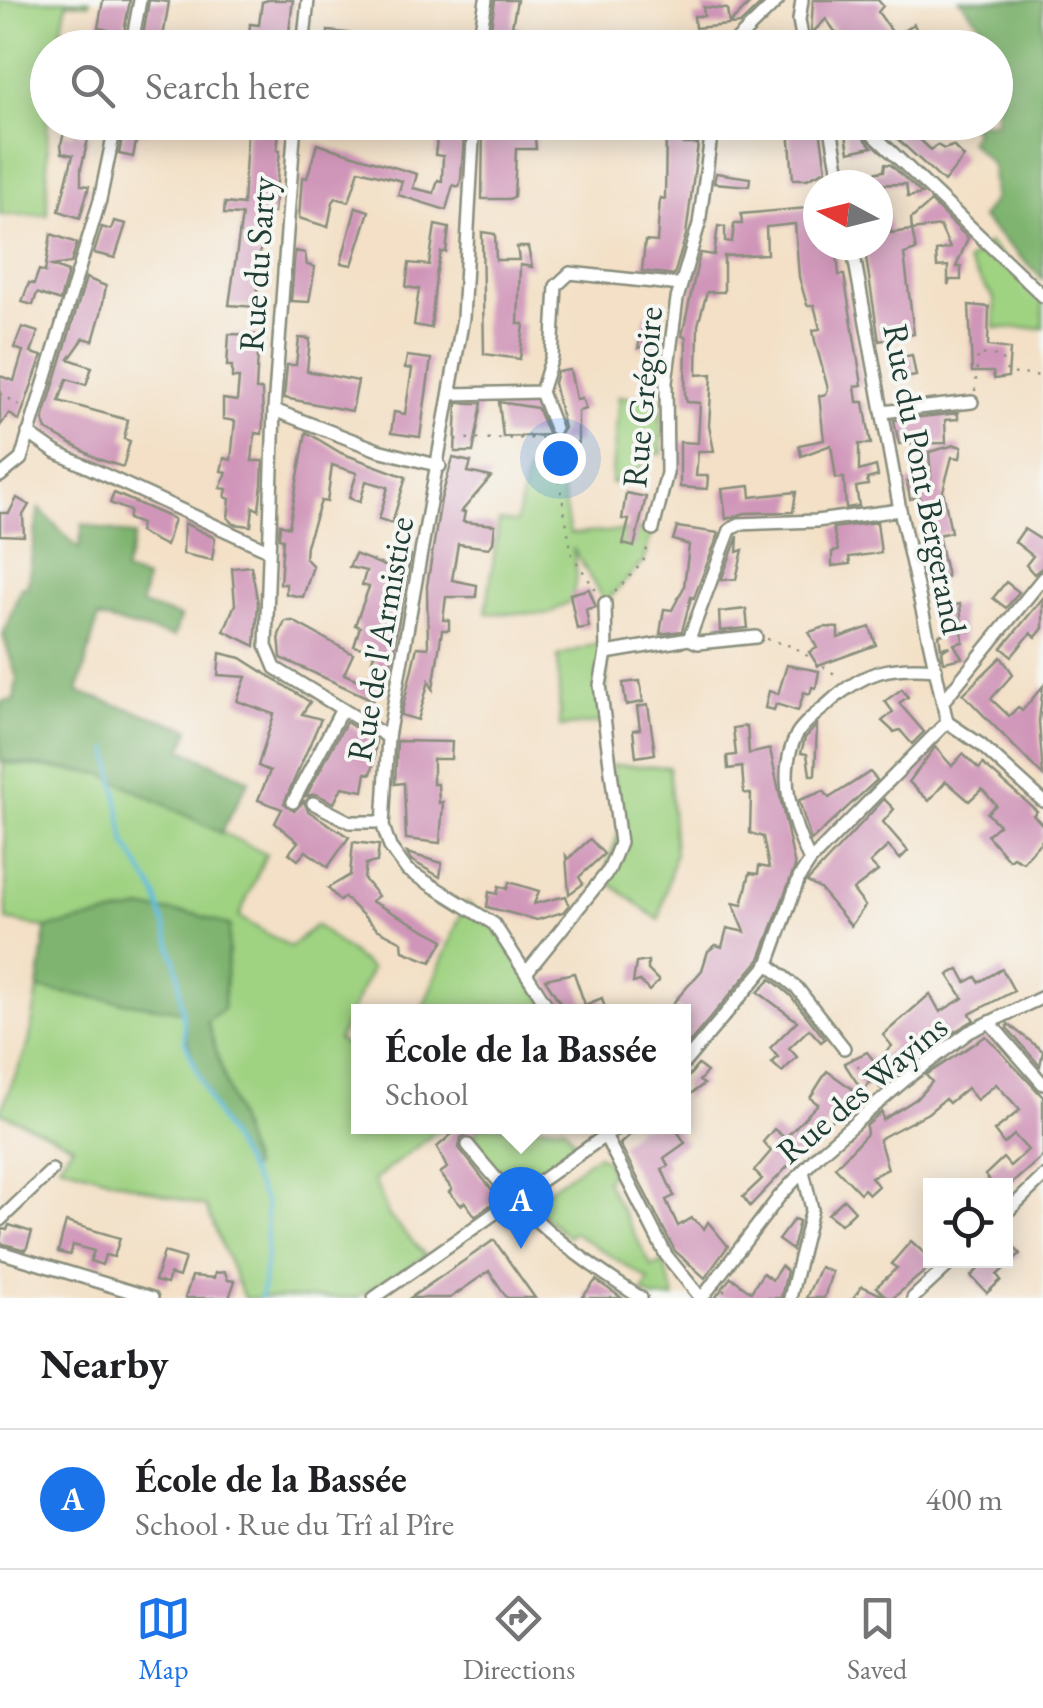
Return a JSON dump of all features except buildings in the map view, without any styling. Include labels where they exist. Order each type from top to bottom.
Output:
[{"type":"street","points":[[134,30],[140,0]]},
{"type":"street","points":[[305,30],[308,0]]},
{"type":"street","points":[[481,30],[486,0]]},
{"type":"street","points":[[749,30],[778,0]]},
{"type":"street","points":[[801,30],[802,0]]},
{"type":"street","points":[[0,476],[21,459],[100,200],[112,140]]},
{"type":"street","name":"Rue du Sarty","points":[[294,140],[274,410],[266,646],[275,668],[388,737]]},
{"type":"street","name":"Rue de l'Armistice","points":[[473,140],[463,318],[440,466],[388,737],[383,822],[390,847],[408,870],[494,924],[546,1004]]},
{"type":"street","name":"Rue Grégoire","points":[[653,529],[667,473],[666,382],[681,285],[700,224],[710,140]]},
{"type":"street","points":[[833,140],[838,170]]},
{"type":"street","points":[[879,140],[1043,296]]},
{"type":"street","name":"Rue du Pont Bergerand","points":[[855,260],[900,510],[947,722]]},
{"type":"street","points":[[554,434],[541,392],[552,357],[556,286],[570,273],[681,285]]},
{"type":"street","points":[[451,394],[541,392]]},
{"type":"street","points":[[882,412],[972,402]]},
{"type":"street","points":[[274,410],[378,450],[440,466]]},
{"type":"street","points":[[28,434],[54,452],[268,550]]},
{"type":"street","points":[[689,639],[730,530],[739,524],[816,521],[900,510]]},
{"type":"street","points":[[944,699],[1043,578]]},
{"type":"street","points":[[526,973],[609,870],[620,843],[600,685],[606,653],[605,602]]},
{"type":"street","points":[[606,653],[689,639],[698,642],[756,637]]},
{"type":"street","points":[[810,861],[797,834],[788,760],[798,732],[850,684],[876,670],[936,668]]},
{"type":"street","points":[[293,802],[342,709]]},
{"type":"street","points":[[691,1055],[768,964],[799,878],[810,861],[947,722],[981,745],[1043,800]]},
{"type":"street","points":[[313,804],[350,822],[383,822]]},
{"type":"street","points":[[768,964],[797,988],[844,1048]]},
{"type":"street","name":"Rue des Wayins","points":[[701,1298],[802,1171],[884,1098],[969,1032],[1043,997]]},
{"type":"street","points":[[992,1024],[1043,1084]]},
{"type":"street","points":[[374,1298],[515,1203],[600,1134]]},
{"type":"street","points":[[603,1134],[666,1255],[701,1298]]},
{"type":"street","points":[[468,1145],[515,1203],[558,1244],[642,1298]]},
{"type":"street","points":[[0,1220],[52,1170]]},
{"type":"street","points":[[790,1298],[812,1209],[802,1171]]},
{"type":"street","points":[[1013,1206],[1043,1177]]},
{"type":"street","points":[[0,1252],[152,1298]]},
{"type":"street","points":[[913,1298],[945,1268]]},
{"type":"path","points":[[972,402],[978,379],[978,354],[1000,356],[1008,374],[1043,376]]},
{"type":"path","points":[[0,394],[33,414]]},
{"type":"path","points":[[444,439],[554,434],[572,556],[605,602]]},
{"type":"path","name":"Rue Grégoire","points":[[605,602],[643,562],[653,529]]},
{"type":"path","points":[[756,637],[794,648],[850,684]]},
{"type":"path","points":[[844,1048],[884,1098]]},
{"type":"green space","points":[[0,0],[90,0],[89,4],[67,2],[61,30],[30,30],[30,140],[47,140],[47,215],[0,215]]},
{"type":"green space","points":[[960,0],[1043,0],[1043,279],[981,218],[994,199],[992,165],[969,141],[1013,140],[1013,30],[986,30]]},
{"type":"green space","points":[[988,243],[1043,296],[1043,328],[995,328],[994,299],[967,262]]},
{"type":"green space","points":[[619,396],[661,401],[662,454],[646,453],[636,482],[611,483]]},
{"type":"green space","points":[[527,472],[560,483],[570,534],[653,529],[643,562],[605,603],[573,548],[577,575],[571,601],[548,614],[486,613],[499,521],[516,523]]},
{"type":"green space","points":[[39,508],[79,549],[83,524],[135,536],[124,572],[146,579],[141,605],[180,617],[174,637],[98,618],[78,692],[190,729],[182,749],[249,780],[221,833],[103,774],[0,761],[0,702],[14,700],[17,678],[3,635],[21,587],[27,588]]},
{"type":"green space","points":[[596,644],[606,653],[606,722],[560,727],[558,656]]},
{"type":"green space","points":[[3,763],[103,774],[266,854],[239,917],[290,947],[316,925],[371,969],[355,1004],[351,1004],[338,1040],[351,1048],[351,1134],[433,1134],[374,1180],[389,1216],[426,1256],[356,1298],[244,1298],[206,1207],[59,1164],[73,1145],[0,1112],[29,1043],[38,989],[182,1011],[191,1053],[206,1094],[247,1170],[252,1167],[207,1021],[223,1008],[229,947],[196,914],[143,909],[46,928],[7,920]]},
{"type":"green space","points":[[612,765],[669,767],[675,853],[659,920],[603,878],[620,829]]},
{"type":"green space","points":[[466,902],[494,924],[546,1004],[424,1004]]},
{"type":"green space","points":[[143,909],[196,914],[230,926],[223,1009],[207,1021],[252,1167],[248,1171],[198,1074],[182,1011],[38,989],[46,928]]},
{"type":"green space","points":[[475,1134],[570,1134],[574,1140],[520,1199],[470,1138]]},
{"type":"green space","points":[[597,1155],[607,1161],[610,1174],[606,1181],[652,1267],[663,1262],[675,1298],[654,1298],[643,1292],[649,1280],[573,1232],[568,1237],[542,1214],[534,1200]]},
{"type":"waterway","points":[[109,749],[125,842],[156,894],[178,970],[185,1042],[214,1110],[266,1203],[267,1253],[261,1298]]},
{"type":"place","name":"École de la Bassée","points":[[521,1249]]}]
